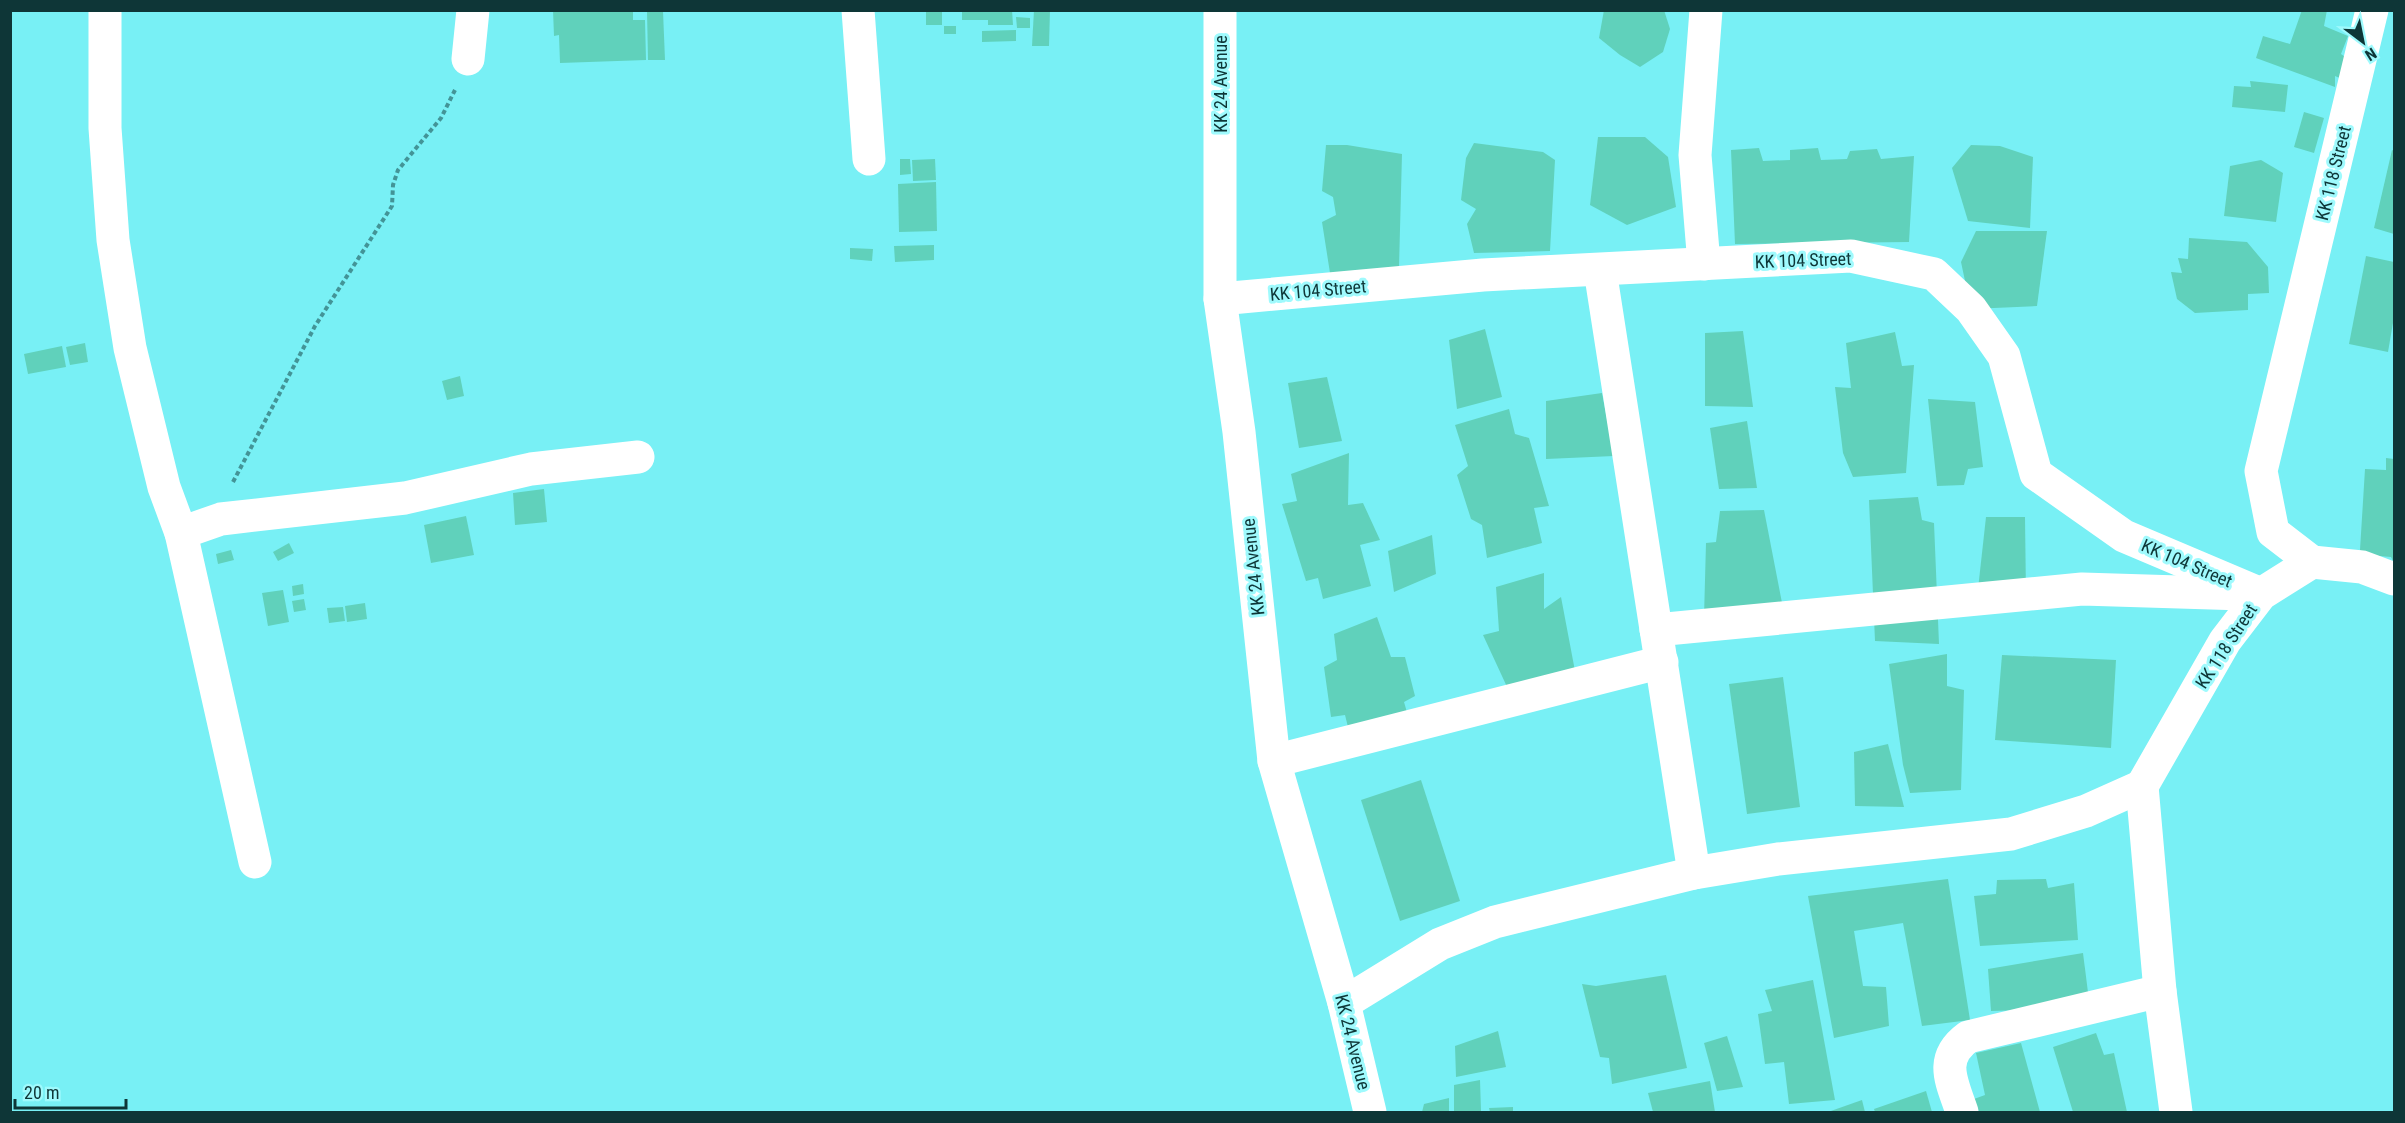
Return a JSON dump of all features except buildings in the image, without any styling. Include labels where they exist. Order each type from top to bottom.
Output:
[{"type":"street","points":[[105,10],[105,128],[113,240],[130,348],[164,487],[182,532],[255,862]]},
{"type":"street","points":[[468,59],[473,10]]},
{"type":"street","points":[[858,10],[869,159]]},
{"type":"street","name":"KK 24 Avenue","points":[[1220,10],[1220,299],[1239,432],[1274,761],[1344,1003],[1370,1113]]},
{"type":"street","points":[[1704,264],[1695,155],[1706,10]]},
{"type":"street","name":"KK 118 Street","points":[[2142,786],[2225,641],[2261,594],[2312,562],[2273,532],[2260,471],[2372,10]]},
{"type":"street","name":"KK 104 Street","points":[[1220,299],[1483,275],[1851,256],[1934,274],[1971,309],[2004,356],[2036,474],[2124,536],[2261,594]]},
{"type":"street","points":[[1600,270],[1694,873]]},
{"type":"street","points":[[182,532],[221,519],[405,498],[531,469],[638,457]]},
{"type":"street","points":[[2312,562],[2362,567],[2394,579]]},
{"type":"street","points":[[1656,630],[2082,589],[2261,594]]},
{"type":"street","points":[[1274,761],[1662,662]]},
{"type":"street","points":[[1344,1003],[1440,944],[1495,922],[1694,873],[1778,859],[2011,834],[2086,812],[2142,786],[2160,991],[2176,1113]]},
{"type":"street","points":[[1962,1113],[1948,1066],[1955,1046],[1968,1036],[2160,991]]},
{"type":"path","points":[[230,490],[315,326],[392,206],[393,185],[398,170],[441,118],[468,59]]}]
